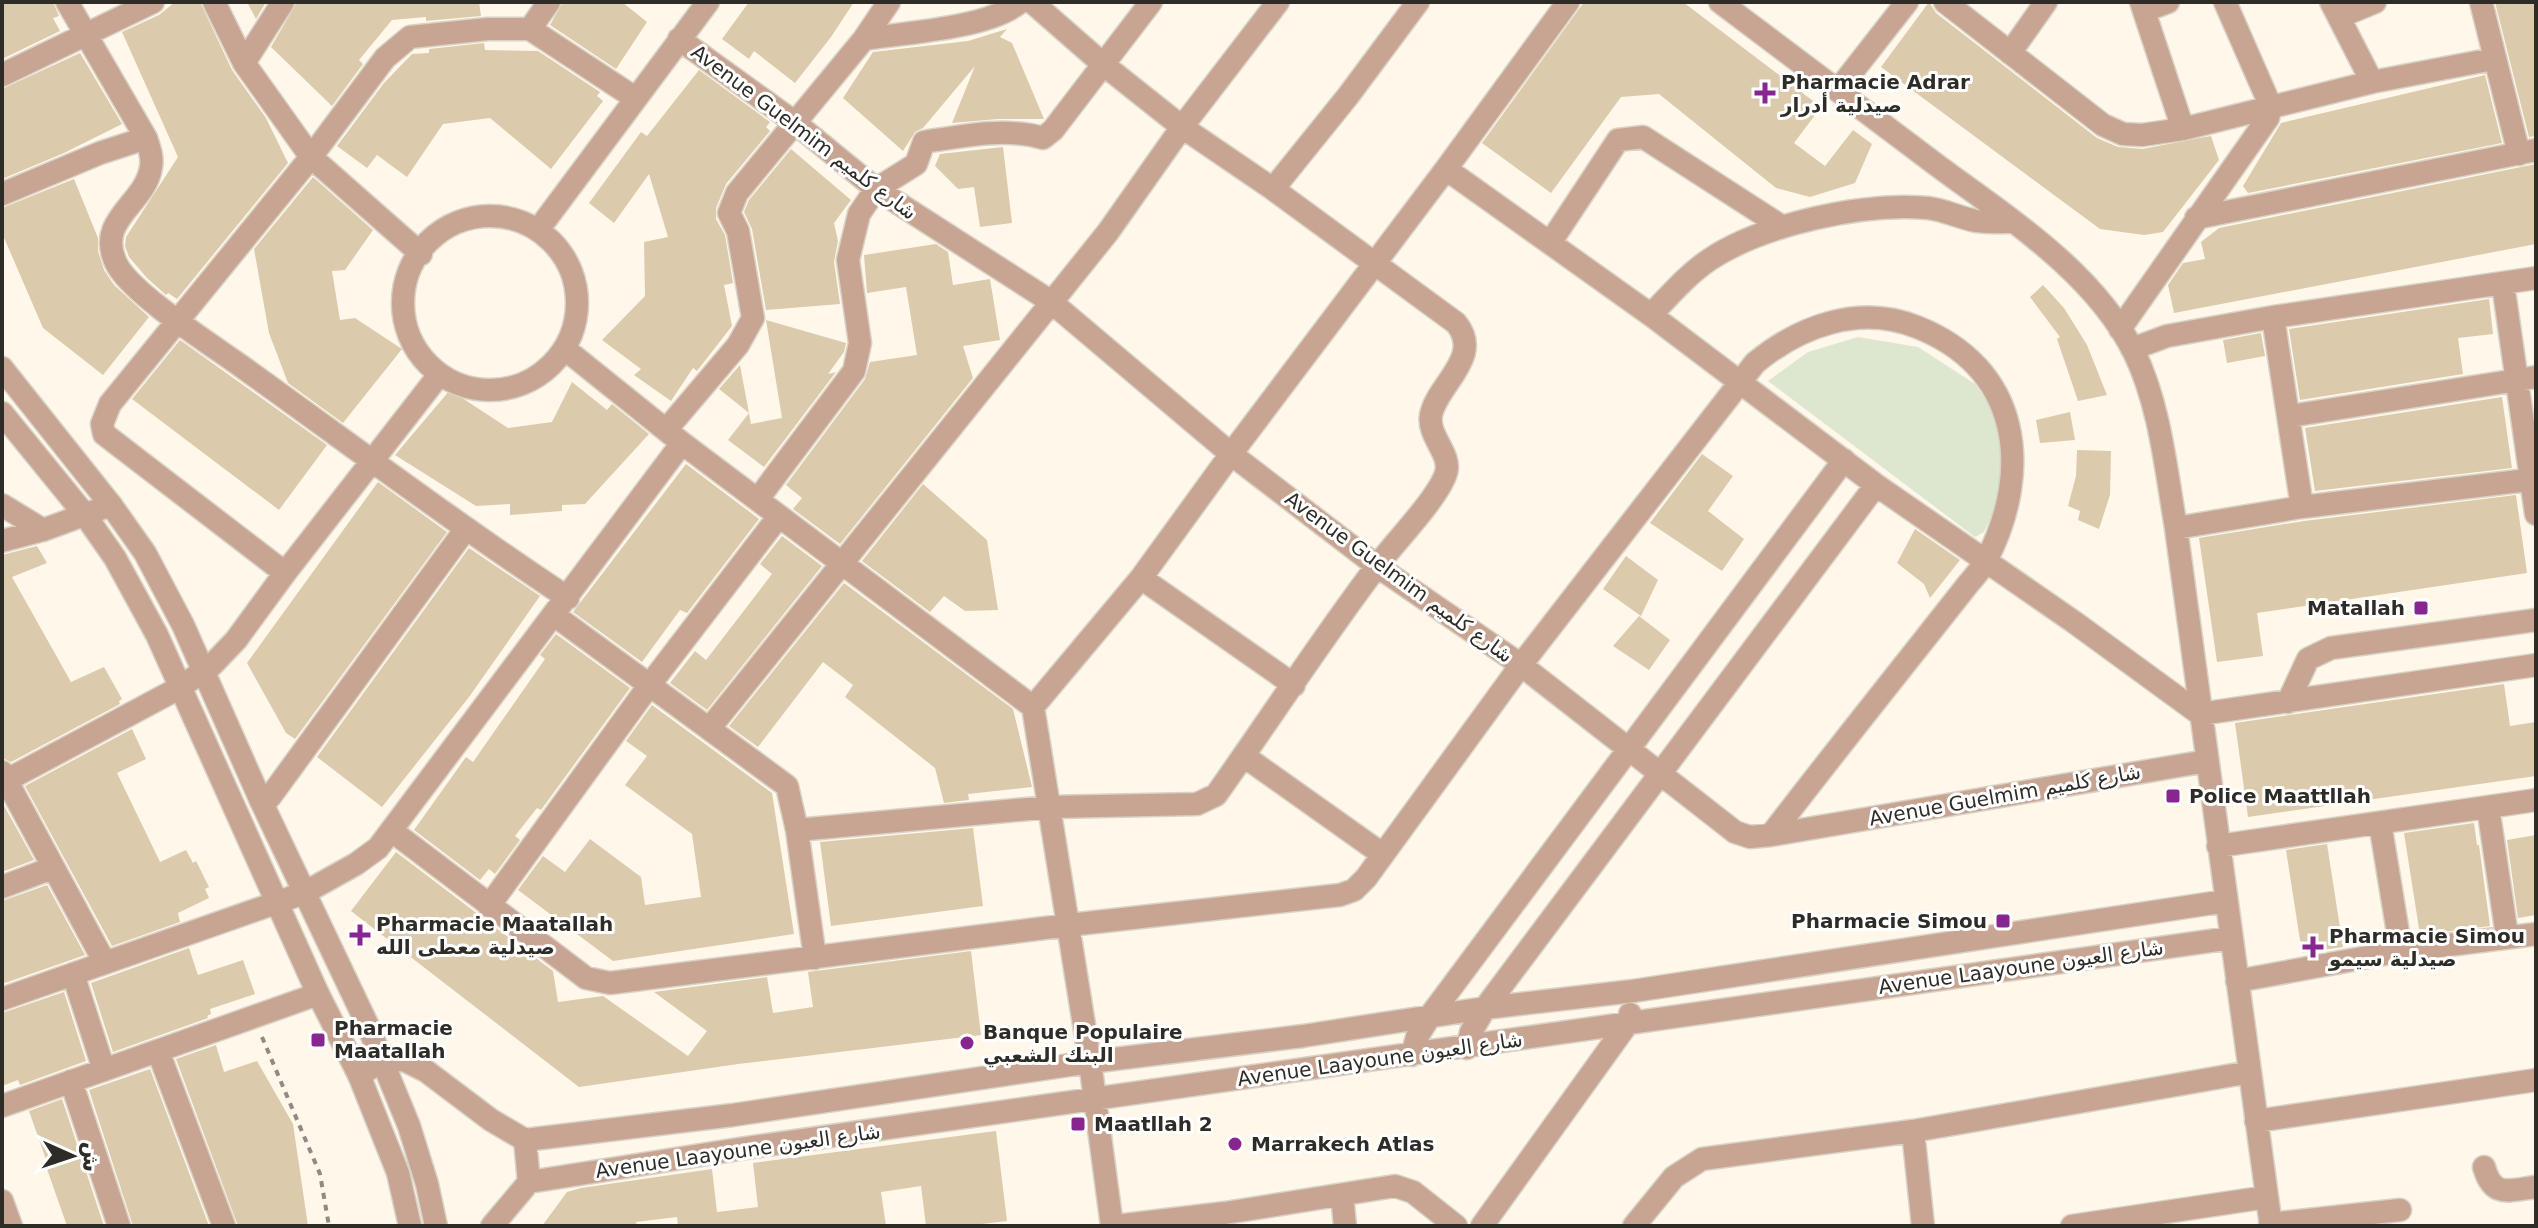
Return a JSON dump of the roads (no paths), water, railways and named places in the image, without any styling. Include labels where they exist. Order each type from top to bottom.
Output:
[{"type":"street","points":[[67,2],[146,138],[152,167],[147,181],[110,236],[110,248],[124,277],[178,321],[465,530],[561,606],[648,687],[787,786],[797,830],[815,958]]},
{"type":"street","points":[[2,75],[153,2]]},
{"type":"street","points":[[214,2],[244,63],[311,157],[421,254]]},
{"type":"street","points":[[244,63],[283,2]]},
{"type":"street","points":[[530,29],[549,2]]},
{"type":"street","points":[[538,230],[708,2]]},
{"type":"street","points":[[2,999],[304,893],[378,848],[561,606],[747,332],[753,318],[738,231],[729,213],[737,193],[864,39],[889,2]]},
{"type":"street","points":[[864,39],[980,20],[1008,13],[1020,2]]},
{"type":"street","points":[[797,830],[1050,807],[1197,804],[1216,795],[1446,473],[1447,463],[1432,430],[1431,415],[1461,361],[1466,345],[1464,333],[1456,323],[1273,189],[1182,127],[1032,2]]},
{"type":"street","points":[[758,499],[854,371],[860,343],[848,260],[859,214],[876,189],[916,164],[924,142],[973,134],[1030,134],[1043,138],[1053,130],[1151,2]]},
{"type":"street","points":[[709,729],[1108,232],[1182,127],[1278,2]]},
{"type":"street","points":[[1273,189],[1418,2]]},
{"type":"street","points":[[1033,707],[1141,578],[1568,2]]},
{"type":"street","points":[[1720,2],[1748,10],[1838,90],[2067,266],[2120,329],[2132,349],[2143,372],[2153,407],[2176,528],[2270,1225],[2400,1210]]},
{"type":"street","points":[[1838,90],[1907,2]]},
{"type":"street","points":[[1945,2],[2103,125],[2123,134],[2142,135],[2183,129],[2372,82],[2493,59]]},
{"type":"street","points":[[2010,53],[2046,2]]},
{"type":"street","points":[[2168,2],[2142,7],[2183,129]]},
{"type":"street","points":[[2120,329],[2268,118],[2271,107],[2225,2]]},
{"type":"street","points":[[2372,82],[2335,9],[2375,2]]},
{"type":"street","points":[[2196,218],[2528,152],[2493,59],[2481,2]]},
{"type":"street","points":[[285,573],[104,434],[102,424],[110,404],[311,157],[385,58],[410,37],[488,29],[530,29],[635,98]]},
{"type":"street","name":"Avenue Guelmim شارع كلميم","points":[[679,39],[794,122],[876,189],[1050,301],[1231,454],[1377,566],[1521,665],[1735,832],[1750,837],[1771,835],[2207,761]]},
{"type":"street","points":[[1550,243],[1618,140],[1630,137],[1643,137],[1781,226]]},
{"type":"street","points":[[2,194],[100,153],[146,138]]},
{"type":"street","points":[[1446,169],[1651,315],[1876,485],[2200,714],[2536,665]]},
{"type":"street","points":[[1651,315],[1708,261],[1752,237],[1781,226],[1845,213],[1907,208],[1929,208],[1977,221],[2013,222]]},
{"type":"street","points":[[486,215],[513,218],[538,230],[559,249],[572,273],[577,301],[573,328],[565,349],[542,373],[517,386],[490,391],[462,386],[439,375],[419,354],[406,331],[402,304],[406,278],[421,254],[436,234],[460,220],[486,215]]},
{"type":"street","points":[[2132,349],[2167,336],[2273,317],[2536,278]]},
{"type":"street","points":[[2503,284],[2526,379],[2536,514]]},
{"type":"street","points":[[2273,317],[2302,507]]},
{"type":"street","points":[[392,831],[586,978],[610,983],[1069,925],[1340,895],[1354,890],[1366,878],[1521,665],[1738,381],[1755,363],[1784,341],[1813,327],[1835,321],[1855,318],[1906,323],[1952,345],[1998,395],[2013,442],[2009,499],[1986,561],[1771,835]]},
{"type":"street","points":[[565,349],[674,436],[1033,707],[1114,1226],[1226,1219],[1395,1186],[1413,1192],[1456,1226]]},
{"type":"street","points":[[2,368],[111,505],[145,553],[183,625],[382,1061],[409,1126],[436,1226]]},
{"type":"street","points":[[105,963],[4,776],[203,673],[236,640],[439,375]]},
{"type":"street","points":[[2290,416],[2526,379]]},
{"type":"street","points":[[2,413],[85,515],[115,558],[157,635],[318,994],[359,1075],[398,1173],[410,1226]]},
{"type":"street","points":[[1412,1055],[1417,1037],[1430,1016],[1844,460]]},
{"type":"street","points":[[2176,528],[2302,507],[2534,480]]},
{"type":"street","points":[[1467,1048],[1471,1032],[1485,1008],[1876,485]]},
{"type":"street","points":[[2,505],[43,530]]},
{"type":"street","points":[[2,541],[43,530],[111,505]]},
{"type":"street","points":[[489,906],[648,687],[779,516]]},
{"type":"street","points":[[261,801],[270,797],[465,530]]},
{"type":"street","points":[[1141,578],[1294,685]]},
{"type":"street","points":[[2288,702],[2308,659],[2331,648],[2536,620]]},
{"type":"street","points":[[1244,756],[1382,854]]},
{"type":"street","points":[[2218,846],[2536,800]]},
{"type":"street","points":[[2488,807],[2507,936]]},
{"type":"street","points":[[2380,823],[2401,951]]},
{"type":"street","points":[[2,887],[52,868]]},
{"type":"street","name":"Avenue Laayoune شارع العيون","points":[[525,1140],[733,1115],[1090,1062],[1633,991],[2226,901]]},
{"type":"street","points":[[2237,981],[2401,951],[2536,934]]},
{"type":"street","name":"Avenue Laayoune شارع العيون","points":[[529,1182],[739,1149],[2231,938]]},
{"type":"street","points":[[73,974],[104,1070]]},
{"type":"street","points":[[1482,1226],[1628,1023],[1633,991]]},
{"type":"street","points":[[2,1106],[318,994]]},
{"type":"street","points":[[158,1051],[224,1226]]},
{"type":"street","points":[[359,1075],[382,1061],[404,1060],[426,1071],[491,1120],[525,1140],[529,1182],[492,1226]]},
{"type":"street","points":[[1634,1226],[1674,1177],[1702,1159],[1913,1131],[2250,1072]]},
{"type":"street","points":[[2256,1121],[2536,1080]]},
{"type":"street","points":[[71,1081],[119,1226]]},
{"type":"street","points":[[1913,1131],[1923,1226]]},
{"type":"street","points":[[2484,1167],[2488,1183],[2494,1188],[2536,1187]]},
{"type":"street","points":[[1342,1195],[1345,1226]]},
{"type":"street","points":[[2072,1226],[2267,1197]]},
{"type":"street","points":[[2,1201],[11,1226]]},
{"type":"place","name":"Pharmacie Adrar صيدلية أدرار","points":[[1765,93]]},
{"type":"place","name":"Matallah","points":[[2421,608]]},
{"type":"place","name":"Police Maattllah","points":[[2173,796]]},
{"type":"place","name":"Pharmacie Simou","points":[[2003,921]]},
{"type":"place","name":"Pharmacie Maatallah صيدلية معطى الله","points":[[360,935]]},
{"type":"place","name":"Pharmacie Simou صيدلية سيمو","points":[[2313,947]]},
{"type":"place","name":"Pharmacie Maatallah","points":[[318,1040]]},
{"type":"place","name":"Banque Populaire البنك الشعبي","points":[[967,1043]]},
{"type":"place","name":"Maatllah 2","points":[[1078,1124]]},
{"type":"place","name":"Marrakech Atlas","points":[[1235,1144]]}]
